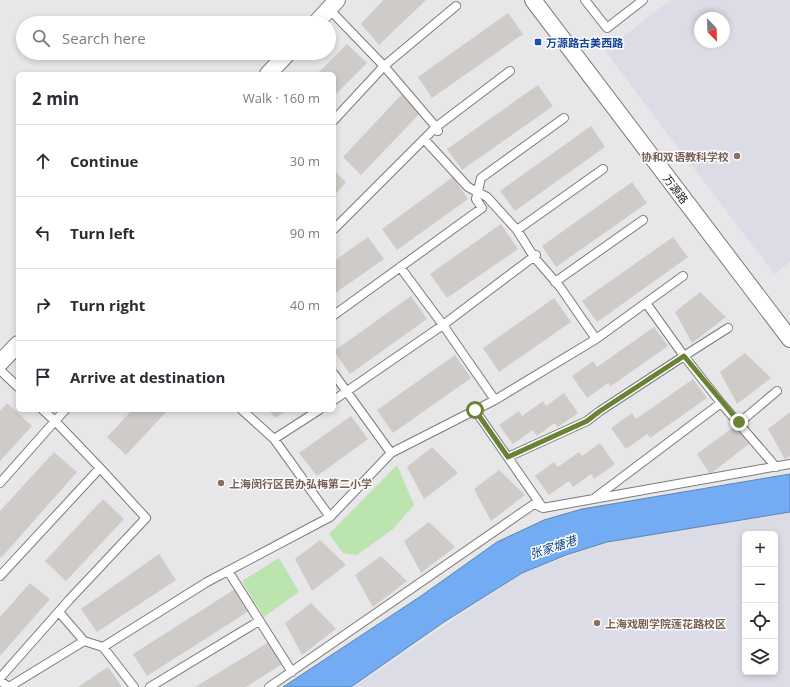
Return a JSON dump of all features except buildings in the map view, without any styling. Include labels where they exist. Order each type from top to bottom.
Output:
[{"type":"street","name":"万源路","points":[[532,0],[789,337]]},
{"type":"street","points":[[322,16],[333,4]]},
{"type":"street","points":[[270,72],[281,60]]},
{"type":"street","points":[[1,361],[16,346]]},
{"type":"lane","points":[[585,0],[607,28],[643,0]]},
{"type":"lane","points":[[333,4],[437,129]]},
{"type":"lane","points":[[336,118],[384,66],[456,6]]},
{"type":"lane","points":[[336,227],[424,139],[510,71]]},
{"type":"lane","points":[[336,314],[482,208],[476,199],[481,178],[564,118]]},
{"type":"lane","points":[[424,139],[468,187],[487,197],[517,230],[596,339]]},
{"type":"lane","points":[[517,230],[603,169]]},
{"type":"lane","points":[[555,282],[643,220]]},
{"type":"lane","points":[[336,399],[443,325],[535,256]]},
{"type":"lane","points":[[400,267],[443,325],[495,400]]},
{"type":"lane","points":[[103,647],[207,582],[330,517],[391,453],[495,400],[596,339],[683,276]]},
{"type":"lane","points":[[646,303],[684,356],[721,403],[739,422],[776,467]]},
{"type":"lane","points":[[508,457],[587,421],[728,328]]},
{"type":"lane","points":[[1,361],[16,384]]},
{"type":"lane","points":[[336,377],[391,453]]},
{"type":"lane","points":[[739,422],[777,390]]},
{"type":"lane","points":[[593,499],[721,403]]},
{"type":"lane","points":[[475,410],[543,508]]},
{"type":"lane","points":[[45,412],[146,518],[59,612],[0,680],[9,687],[84,641]]},
{"type":"lane","points":[[0,483],[63,412]]},
{"type":"lane","points":[[244,412],[274,439],[330,517]]},
{"type":"lane","points":[[274,439],[316,412]]},
{"type":"lane","points":[[269,687],[534,504],[543,508],[790,464]]},
{"type":"lane","points":[[1,573],[100,468]]},
{"type":"lane","points":[[228,571],[292,672]]},
{"type":"lane","points":[[59,612],[84,641],[103,647],[134,687]]},
{"type":"lane","points":[[150,687],[259,621]]},
{"type":"shaded area","name":"协和双语教科学校","points":[[670,0],[790,0],[790,262],[774,274],[605,51]]},
{"type":"shaded area","name":"上海戏剧学院莲花路校区","points":[[790,512],[790,687],[354,687],[522,573],[607,542]]},
{"type":"green space","points":[[397,465],[414,505],[393,529],[357,555],[343,553],[329,534]]},
{"type":"green space","points":[[279,558],[299,592],[264,617],[242,581]]},
{"type":"water","name":"张家塘港","points":[[790,474],[790,512],[607,542],[566,555],[522,573],[444,622],[351,687],[283,687],[421,596],[497,542],[544,520],[582,509]]},
{"type":"place","name":"万源路古美西路","points":[[538,42]]},
{"type":"place","name":"协和双语教科学校","points":[[737,156]]},
{"type":"place","name":"上海闵行区民办弘梅第二小学","points":[[221,483]]},
{"type":"place","name":"上海戏剧学院莲花路校区","points":[[597,623]]},
{"type":"route","points":[[475,410],[508,457],[587,421],[684,356],[721,403],[739,422]]}]
